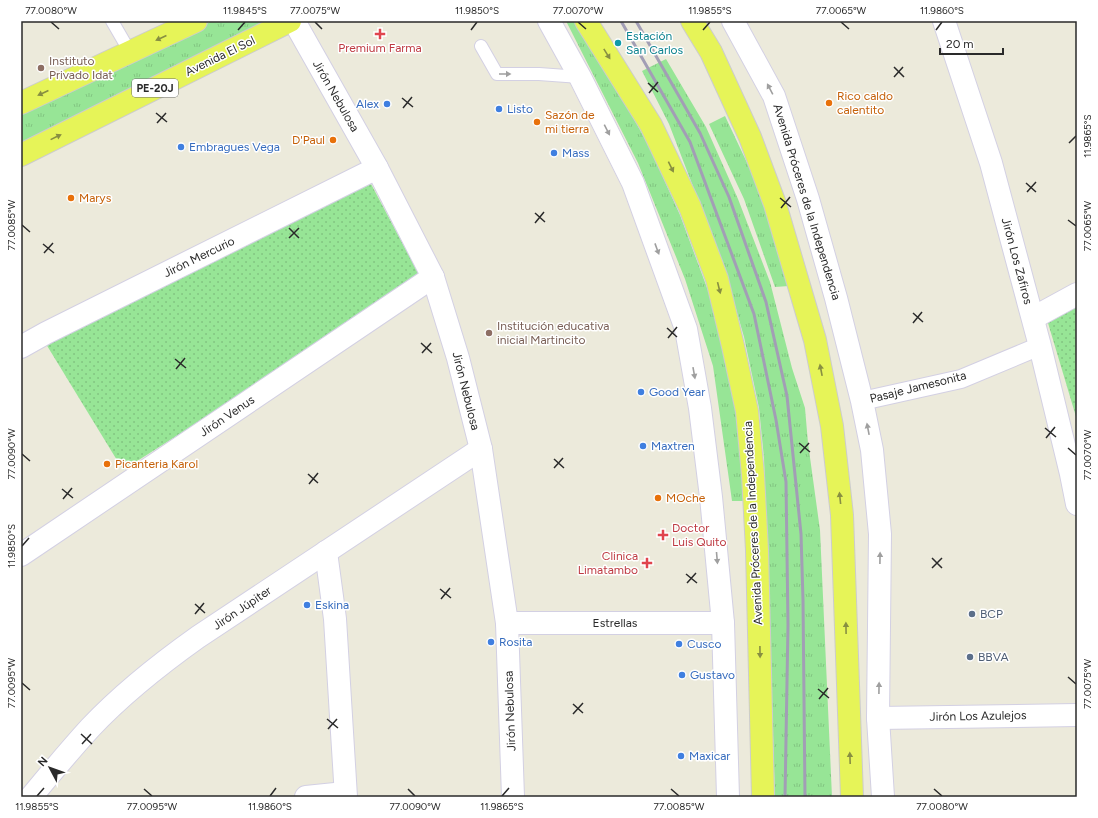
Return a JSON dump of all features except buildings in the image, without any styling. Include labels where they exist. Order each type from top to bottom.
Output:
[{"type":"main road","points":[[21,103],[196,21]]},
{"type":"main road","name":"Avenida El Sol","points":[[21,155],[290,21]]},
{"type":"main road","name":"Avenida Próceres de la Independencia","points":[[586,21],[651,125],[690,207],[717,279],[733,346],[747,411],[753,475],[757,550],[763,797]]},
{"type":"main road","points":[[692,21],[711,52],[750,137],[775,204],[817,348],[832,426],[842,515],[852,797]]},
{"type":"street","name":"Jirón Nebulosa","points":[[294,21],[377,168],[433,277],[458,358],[480,450],[507,623],[513,797]]},
{"type":"street","points":[[549,21],[580,77],[633,183],[686,329],[700,408],[711,497],[723,623],[728,797]]},
{"type":"street","name":"Avenida Próceres de la Independencia","points":[[734,21],[774,96],[813,214],[862,401],[872,450],[880,534],[878,718],[883,797]]},
{"type":"street","name":"Jirón Los Zafiros","points":[[944,21],[991,163],[1033,318],[1077,504]]},
{"type":"street","name":"Jirón Mercurio","points":[[21,347],[46,333],[377,168]]},
{"type":"street","name":"Jirón Venus","points":[[21,555],[433,277]]},
{"type":"street","points":[[1033,318],[1077,294]]},
{"type":"street","name":"Pasaje Jamesonita","points":[[862,401],[961,379],[1040,346]]},
{"type":"street","name":"Jirón Júpiter","points":[[30,797],[90,728],[143,679],[198,637],[480,450]]},
{"type":"street","points":[[306,797],[346,795],[336,619],[326,552]]},
{"type":"street","name":"Estrellas","points":[[507,623],[723,623]]},
{"type":"street","name":"Jirón Los Azulejos","points":[[878,718],[1077,715]]},
{"type":"lane","points":[[112,21],[130,52]]},
{"type":"lane","points":[[481,46],[498,74],[540,74],[580,77]]},
{"type":"green space","points":[[212,21],[263,21],[259,28],[21,143],[21,113]]},
{"type":"green space","points":[[566,21],[579,21],[649,146],[680,215],[726,339],[748,501],[732,501],[713,366],[685,279],[638,163]]},
{"type":"green space","points":[[666,59],[706,127],[738,199],[770,282],[792,368],[805,408],[808,443],[820,530],[832,797],[775,797],[764,458],[759,408],[744,337],[724,267],[669,124],[642,71]]},
{"type":"green space","points":[[725,116],[758,186],[789,286],[775,287],[744,199],[709,124]]},
{"type":"green space","points":[[371,184],[422,280],[123,470],[46,344]]},
{"type":"green space","points":[[1077,307],[1077,420],[1048,323]]},
{"type":"railway","points":[[621,21],[690,142],[754,314],[776,420],[786,482],[788,625],[785,797]]},
{"type":"railway","points":[[636,21],[700,133],[729,197],[766,302],[787,396],[801,534],[805,797]]},
{"type":"place","name":"Premium Farma","points":[[380,34]]},
{"type":"place","name":"Estación San Carlos","points":[[618,43]]},
{"type":"place","name":"Instituto Privado Idat","points":[[41,68]]},
{"type":"place","name":"Rico caldo calentito","points":[[829,103]]},
{"type":"place","name":"Alex","points":[[387,104]]},
{"type":"place","name":"Listo","points":[[499,109]]},
{"type":"place","name":"Sazón de mi tierra","points":[[537,122]]},
{"type":"place","name":"D'Paul","points":[[333,140]]},
{"type":"place","name":"Embragues Vega","points":[[181,147]]},
{"type":"place","name":"Mass","points":[[554,153]]},
{"type":"place","name":"Marys","points":[[71,198]]},
{"type":"place","name":"Institución educativa inicial Martincito","points":[[489,333]]},
{"type":"place","name":"Good Year","points":[[641,392]]},
{"type":"place","name":"Maxtren","points":[[643,446]]},
{"type":"place","name":"Picanteria Karol","points":[[107,464]]},
{"type":"place","name":"MOche","points":[[658,498]]},
{"type":"place","name":"Doctor Luis Quito","points":[[663,535]]},
{"type":"place","name":"Clinica Limatambo","points":[[647,563]]},
{"type":"place","name":"Eskina","points":[[307,605]]},
{"type":"place","name":"BCP","points":[[972,614]]},
{"type":"place","name":"Rosita","points":[[491,642]]},
{"type":"place","name":"Cusco","points":[[679,644]]},
{"type":"place","name":"BBVA","points":[[970,657]]},
{"type":"place","name":"Gustavo","points":[[682,675]]},
{"type":"place","name":"Maxicar","points":[[681,756]]}]
